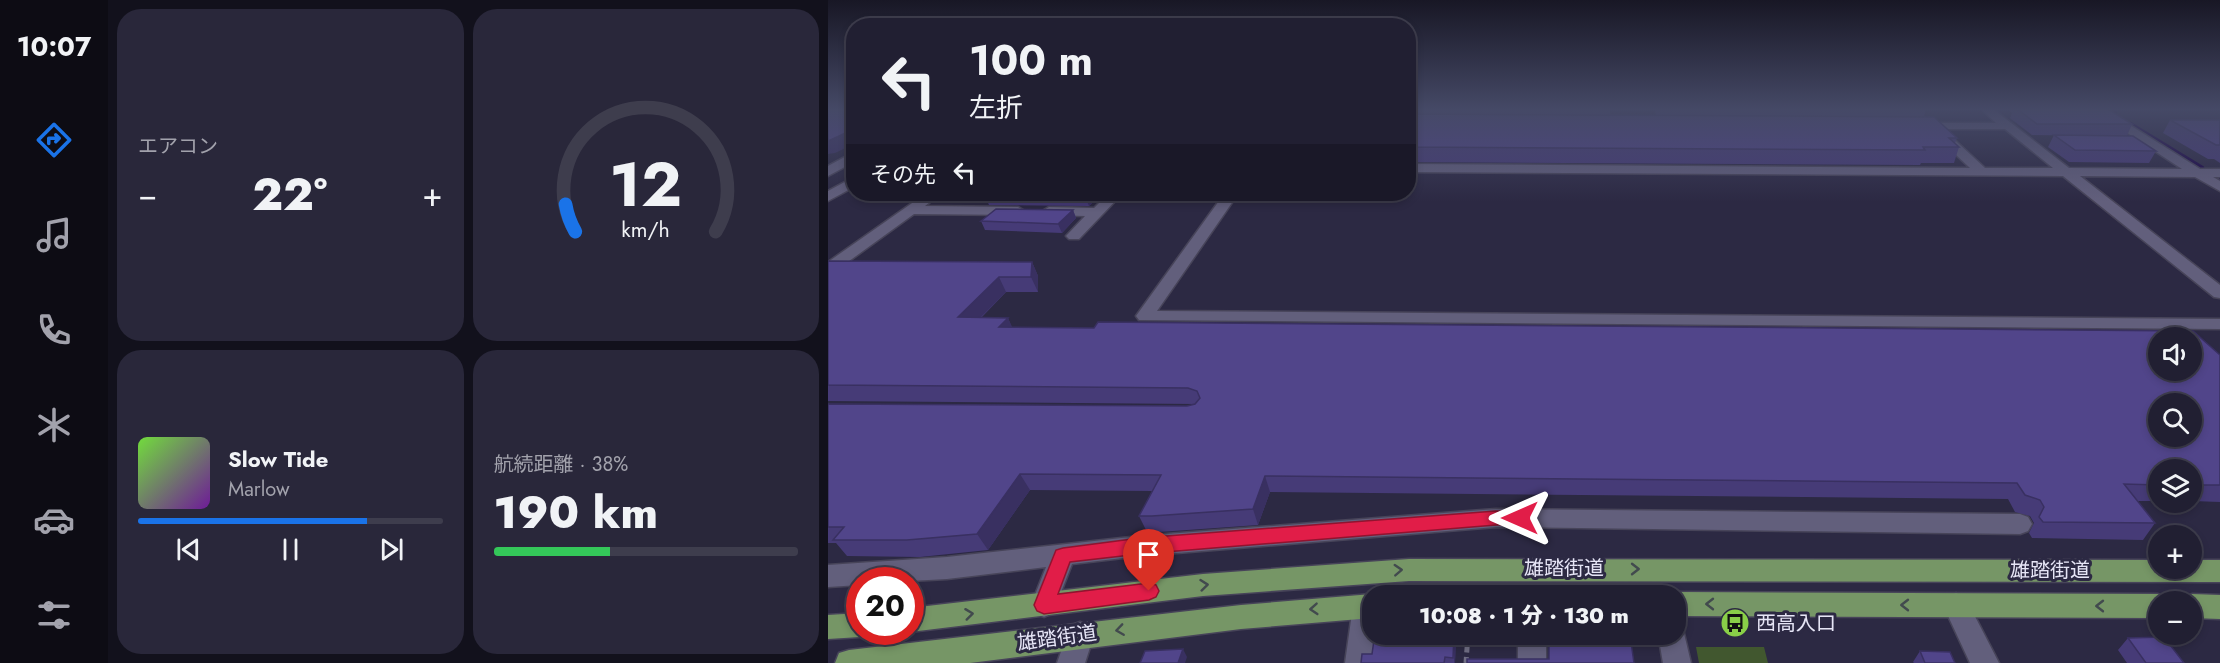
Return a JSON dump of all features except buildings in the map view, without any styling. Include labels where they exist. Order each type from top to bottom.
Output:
[{"type":"main road","name":"雄踏街道","points":[[924,619],[1255,580],[1408,570],[2220,571]]},
{"type":"main road","name":"雄踏街道","points":[[1686,604],[2148,606]]},
{"type":"main road","points":[[2202,606],[2220,607]]},
{"type":"main road","name":"雄踏街道","points":[[849,663],[1238,616],[1362,607]]},
{"type":"main road","points":[[828,627],[846,626]]},
{"type":"street","points":[[1947,140],[1982,171]]},
{"type":"street","points":[[2145,140],[2220,187]]},
{"type":"street","points":[[2026,141],[2049,141]]},
{"type":"street","points":[[2026,141],[2220,293]]},
{"type":"street","points":[[2126,142],[2148,142]]},
{"type":"street","points":[[833,169],[846,161]]},
{"type":"street","points":[[1416,168],[2220,173]]},
{"type":"street","points":[[828,197],[846,187]]},
{"type":"street","points":[[828,269],[922,201]]},
{"type":"street","points":[[1074,236],[1108,201]]},
{"type":"street","points":[[1226,201],[1145,316],[2220,324]]},
{"type":"street","points":[[909,210],[1098,212]]},
{"type":"street","points":[[828,576],[904,572],[1140,546],[1496,518],[2020,524]]},
{"type":"street","points":[[1044,605],[1063,555]]},
{"type":"street","points":[[1956,605],[1985,663]]},
{"type":"street","points":[[1071,663],[1080,635]]},
{"type":"street","points":[[1359,663],[1362,645]]},
{"type":"street","points":[[1532,645],[1532,663]]},
{"type":"street","points":[[1674,645],[1677,663]]},
{"type":"path","points":[[1466,663],[1467,645]]},
{"type":"green space","points":[[1696,647],[1764,647],[1768,663],[1699,663]]},
{"type":"waterway","points":[[2156,140],[2202,168]]},
{"type":"place","name":"西高入口","points":[[1735,623]]},
{"type":"route","points":[[1149,591],[1044,605],[1063,555],[1140,546],[1520,518]]}]
